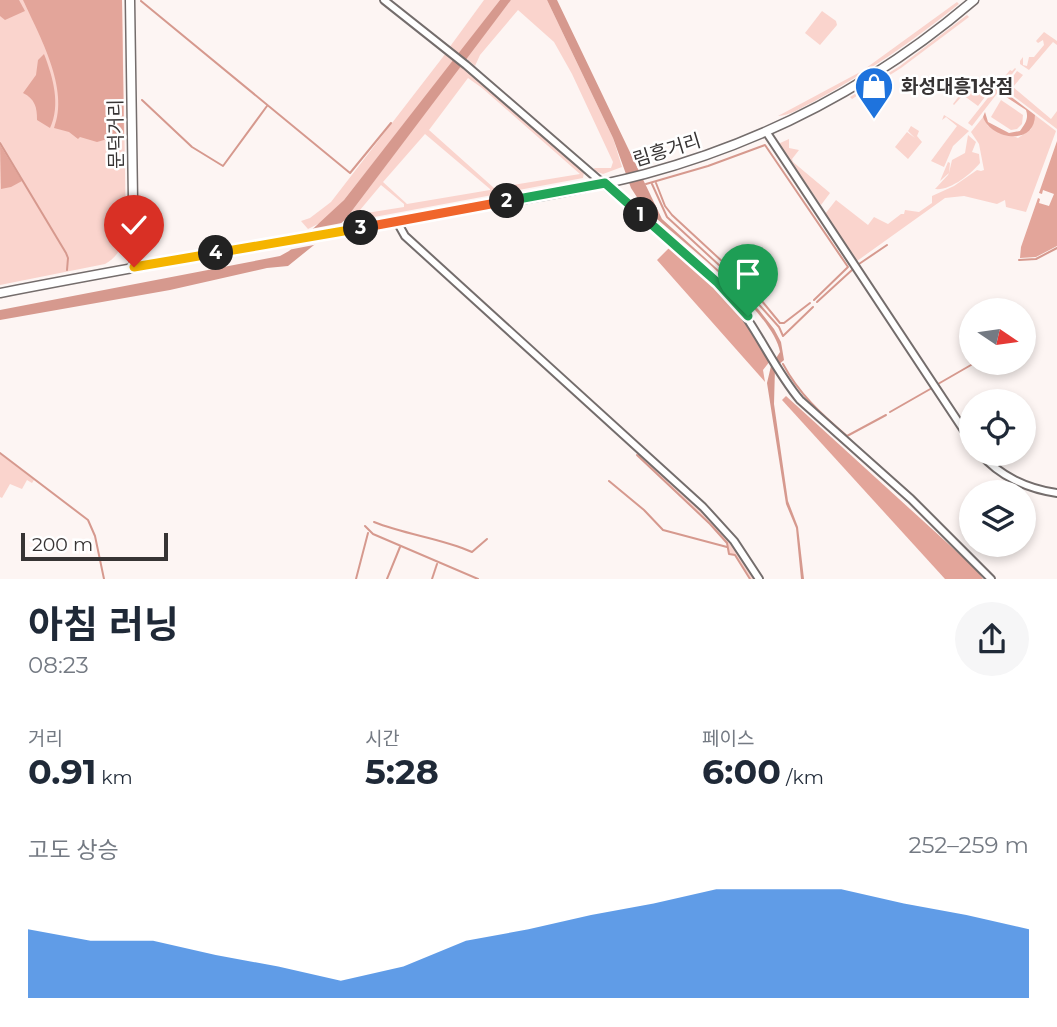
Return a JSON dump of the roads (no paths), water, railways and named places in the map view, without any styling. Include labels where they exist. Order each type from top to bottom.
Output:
[{"type":"main road","name":"문덕거리","points":[[130,0],[134,267]]},
{"type":"main road","name":"림흥거리","points":[[0,293],[134,267],[343,232],[646,174],[766,133],[867,79],[932,34],[974,0]]},
{"type":"street","points":[[384,0],[466,65],[605,183],[729,293],[748,316],[790,389],[812,413],[911,499],[991,579]]},
{"type":"street","points":[[766,133],[959,423]]},
{"type":"street","points":[[396,220],[405,236],[703,508],[733,541],[759,579]]},
{"type":"street","points":[[992,466],[1008,477],[1057,493]]},
{"type":"waterway","points":[[141,1],[350,173],[391,123]]},
{"type":"waterway","points":[[142,100],[192,147],[223,166],[267,106]]},
{"type":"waterway","points":[[0,143],[66,253],[67,270]]},
{"type":"waterway","points":[[646,184],[708,166],[765,145],[848,267],[814,300]]},
{"type":"waterway","points":[[656,183],[665,206],[672,215],[752,289],[780,323],[784,323],[810,303]]},
{"type":"waterway","points":[[652,184],[667,217],[746,290],[779,327],[783,336],[813,307]]},
{"type":"waterway","points":[[859,264],[887,245]]},
{"type":"waterway","points":[[1019,260],[1036,259],[1057,248]]},
{"type":"waterway","points":[[817,302],[852,270]]},
{"type":"waterway","points":[[783,364],[811,403],[847,436],[886,415]]},
{"type":"waterway","points":[[938,384],[959,372]]},
{"type":"waterway","points":[[890,412],[932,388]]},
{"type":"waterway","points":[[0,453],[88,520],[95,536],[104,579]]},
{"type":"waterway","points":[[637,455],[710,524],[727,543],[729,554],[735,555],[750,579]]},
{"type":"waterway","points":[[609,481],[663,530],[727,547]]},
{"type":"waterway","points":[[374,522],[472,552],[487,539]]},
{"type":"waterway","points":[[365,526],[373,534],[478,579]]},
{"type":"waterway","points":[[356,579],[368,533]]},
{"type":"waterway","points":[[387,579],[400,547]]},
{"type":"waterway","points":[[432,579],[437,564]]},
{"type":"place","name":"화성대흥1상점","points":[[874,120]]}]
